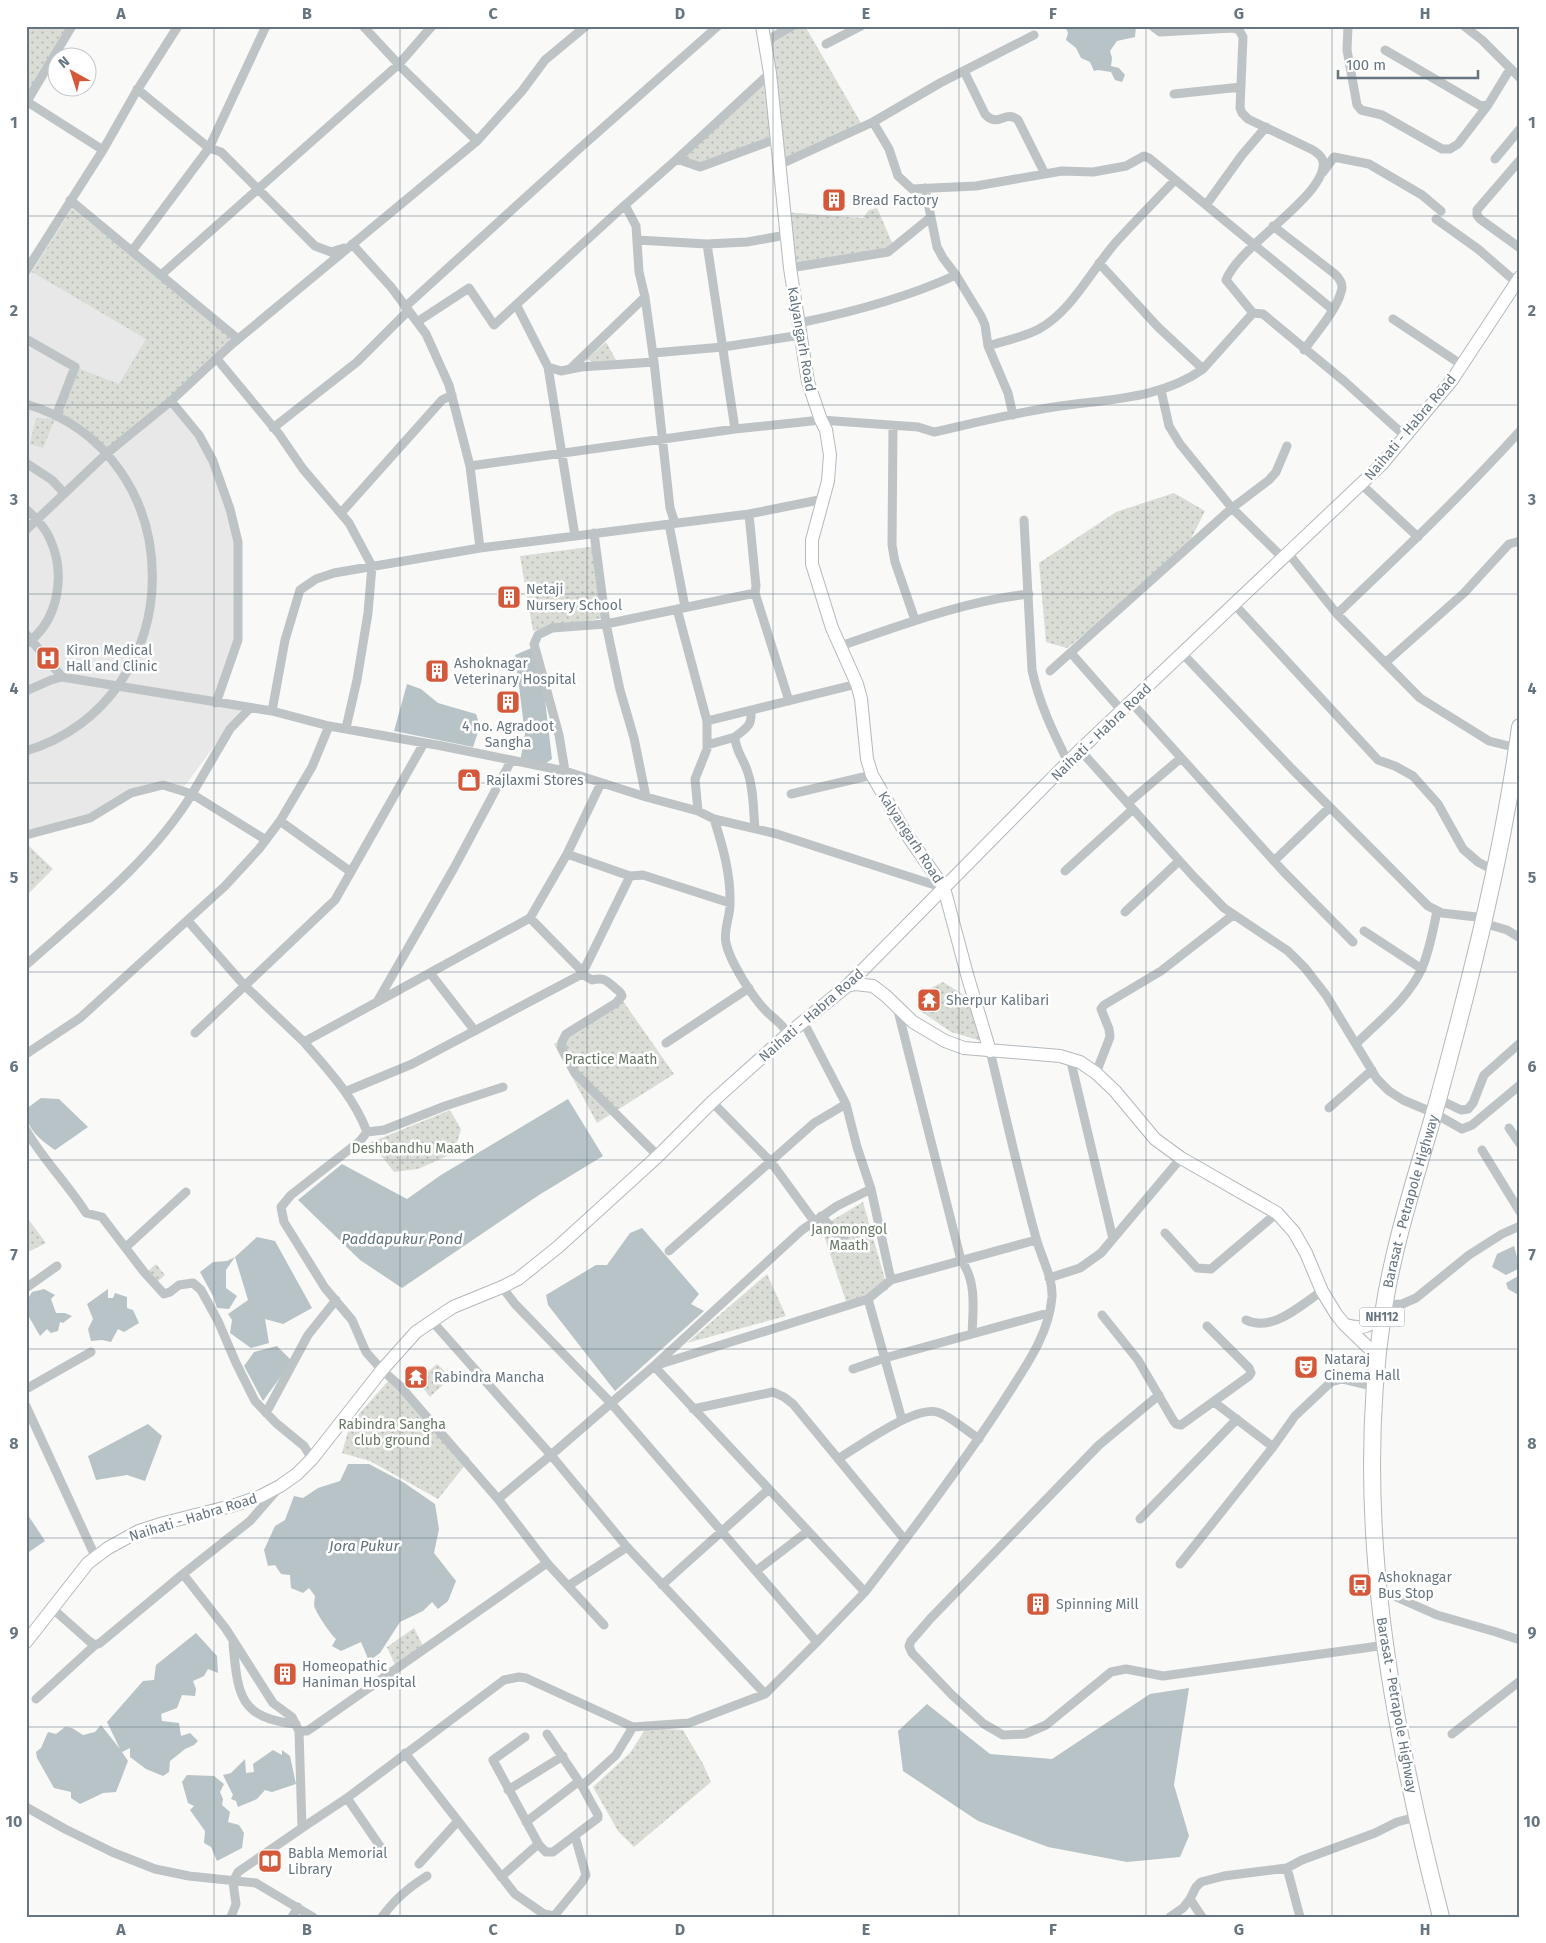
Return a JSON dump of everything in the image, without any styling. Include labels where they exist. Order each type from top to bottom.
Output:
[{"type":"highway","name":"Barasat - Petrapole Highway","points":[[1441,1917],[1416,1817],[1378,1589],[1372,1485],[1372,1425],[1377,1356],[1383,1311],[1403,1222],[1436,1106],[1484,920],[1512,787],[1520,727]]},
{"type":"main road","name":"Kalyangarh Road","points":[[762,26],[770,73],[790,268],[808,382],[826,430],[830,455],[824,499],[812,540],[812,564],[832,628],[861,699],[867,759],[872,775],[905,832],[944,888],[990,1051]]},
{"type":"main road","name":"Naihati - Habra Road","points":[[26,1642],[95,1556],[139,1531],[235,1506],[261,1496],[297,1474],[312,1459],[382,1370],[416,1332],[431,1320],[453,1307],[502,1288],[518,1279],[558,1247],[658,1156],[712,1102],[788,1034],[847,986],[1080,750],[1382,464],[1452,380],[1518,280]]},
{"type":"main road","points":[[847,986],[855,984],[873,986],[913,1022],[945,1041],[964,1048],[1044,1054],[1070,1058],[1080,1062],[1096,1073],[1115,1091],[1155,1139],[1182,1158],[1267,1206],[1277,1214],[1294,1232],[1306,1253],[1322,1291],[1344,1324],[1377,1356]]},
{"type":"main road","points":[[1344,1324],[1362,1328],[1372,1324],[1383,1311]]},
{"type":"street","points":[[72,26],[26,102],[102,150]]},
{"type":"street","points":[[26,271],[102,150],[137,89],[178,26]]},
{"type":"street","points":[[132,251],[209,148],[266,26]]},
{"type":"street","points":[[363,26],[477,141]]},
{"type":"street","points":[[161,275],[399,64],[432,26]]},
{"type":"street","points":[[26,530],[106,454],[172,401],[238,339],[477,141],[522,91],[545,60],[586,26]]},
{"type":"street","points":[[274,428],[357,362],[406,309],[580,148],[718,26]]},
{"type":"street","points":[[766,41],[792,26]]},
{"type":"street","points":[[826,44],[861,26]]},
{"type":"street","points":[[1152,26],[1160,32],[1233,28],[1239,30],[1243,37],[1242,113],[1248,119],[1319,154],[1323,161],[1322,174]]},
{"type":"street","points":[[1348,26],[1347,50],[1357,105],[1361,110],[1382,115],[1442,149],[1450,149],[1458,144],[1488,105],[1510,69]]},
{"type":"street","points":[[1464,26],[1482,40],[1520,78]]},
{"type":"street","points":[[779,165],[873,122],[940,83],[1034,35]]},
{"type":"street","points":[[1385,50],[1476,105],[1488,105]]},
{"type":"street","points":[[964,71],[985,114],[989,118],[996,120],[1014,116],[1018,120],[1045,174]]},
{"type":"street","points":[[416,322],[469,288],[494,325],[770,73]]},
{"type":"street","points":[[1174,94],[1241,86]]},
{"type":"street","points":[[137,89],[209,148],[221,152],[315,246],[331,252],[350,246]]},
{"type":"street","points":[[873,122],[889,149],[898,176],[912,188],[976,186],[1062,171],[1093,172],[1126,166],[1144,156],[1149,158],[1332,309]]},
{"type":"street","points":[[1206,205],[1242,155],[1266,127]]},
{"type":"street","points":[[1494,159],[1520,129]]},
{"type":"street","points":[[677,158],[700,167],[776,139]]},
{"type":"street","points":[[1405,436],[1344,381],[1304,350],[1263,314],[1253,313],[1226,280],[1229,273],[1253,245],[1317,184],[1334,157],[1369,164],[1422,195],[1438,215],[1518,280]]},
{"type":"street","points":[[1520,160],[1477,210],[1477,215],[1480,219],[1520,248]]},
{"type":"street","points":[[988,346],[1038,330],[1054,318],[1072,300],[1117,241],[1176,180]]},
{"type":"street","points":[[926,188],[937,247],[956,274],[981,316],[985,325],[988,346],[1008,392],[1013,415]]},
{"type":"street","points":[[70,200],[238,339]]},
{"type":"street","points":[[625,205],[636,226],[639,272],[645,297],[654,357],[681,608],[707,721],[707,745],[695,779],[698,811]]},
{"type":"street","points":[[790,268],[888,252],[931,217]]},
{"type":"street","points":[[1273,226],[1336,274],[1341,281],[1342,291],[1304,350]]},
{"type":"street","points":[[637,240],[707,244],[747,242],[786,235]]},
{"type":"street","points":[[707,244],[735,429]]},
{"type":"street","points":[[350,246],[391,287],[426,334],[449,385],[470,466],[480,548]]},
{"type":"street","points":[[1099,263],[1158,327],[1204,369]]},
{"type":"street","points":[[548,367],[561,371],[723,348],[800,329],[893,300],[923,290],[956,274]]},
{"type":"street","points":[[570,369],[645,297]]},
{"type":"street","points":[[517,306],[548,367],[575,536]]},
{"type":"street","points":[[470,466],[735,429],[821,420],[918,427],[934,432],[1054,407],[1115,399],[1161,390],[1190,378],[1204,369],[1253,313]]},
{"type":"street","points":[[1393,319],[1462,365]]},
{"type":"street","points":[[26,339],[75,367],[56,416]]},
{"type":"street","points":[[217,359],[349,523],[372,566],[362,652],[346,728]]},
{"type":"street","points":[[1161,390],[1169,426],[1180,444],[1232,508],[1286,556],[1337,614],[1385,663],[1420,698],[1489,741],[1517,748]]},
{"type":"street","points":[[341,513],[442,400],[452,395]]},
{"type":"street","points":[[172,401],[199,435],[213,461],[230,509],[238,542],[238,640],[216,703]]},
{"type":"street","points":[[26,404],[56,416],[82,432],[106,454],[128,482],[143,515],[152,550],[154,585],[148,621],[136,655],[117,686],[92,713],[69,731],[49,742],[26,750]]},
{"type":"street","points":[[894,426],[892,545],[895,562],[915,620]]},
{"type":"street","points":[[1337,614],[1474,481],[1520,431]]},
{"type":"street","points":[[1050,671],[1232,508],[1269,480],[1276,472],[1287,446]]},
{"type":"street","points":[[26,463],[52,480],[64,493]]},
{"type":"street","points":[[1361,484],[1418,537]]},
{"type":"street","points":[[272,712],[285,640],[300,590],[316,579],[334,573],[480,548],[749,514],[824,499]]},
{"type":"street","points":[[26,509],[37,519],[50,538],[57,559],[59,581],[55,603],[46,623],[28,639],[62,677]]},
{"type":"street","points":[[749,514],[756,586],[755,593],[788,701]]},
{"type":"street","points":[[1024,520],[1032,670],[1035,687],[1046,718],[1068,762]]},
{"type":"street","points":[[594,533],[606,624],[646,796]]},
{"type":"street","points":[[1385,663],[1464,593],[1509,544],[1520,541]]},
{"type":"street","points":[[565,771],[559,735],[534,644],[538,635],[552,628],[606,624],[755,593]]},
{"type":"street","points":[[840,646],[915,620],[1004,597],[1029,594]]},
{"type":"street","points":[[1234,604],[1378,760],[1395,766],[1412,776],[1424,787],[1438,804],[1463,849],[1478,862],[1495,871]]},
{"type":"street","points":[[1071,653],[1181,758],[1274,861],[1353,942]]},
{"type":"street","points":[[1182,653],[1428,906],[1438,911],[1484,920],[1520,938]]},
{"type":"street","points":[[26,691],[62,677],[272,712],[329,726],[565,771],[698,811],[714,818],[755,828],[944,888]]},
{"type":"street","points":[[707,721],[856,684]]},
{"type":"street","points":[[26,966],[162,838],[178,817],[230,729],[250,708]]},
{"type":"street","points":[[707,745],[735,737],[750,726],[752,720],[751,710]]},
{"type":"street","points":[[26,1054],[80,1018],[225,886],[266,840],[280,821],[312,767],[329,726]]},
{"type":"street","points":[[735,737],[738,753],[747,770],[753,797],[755,828]]},
{"type":"street","points":[[195,1033],[336,900],[424,743]]},
{"type":"street","points":[[1080,750],[1179,861],[1224,908],[1288,951],[1305,968],[1326,995],[1377,1079],[1389,1091],[1403,1100],[1461,1110],[1468,1109],[1473,1103],[1484,1075],[1520,1043]]},
{"type":"street","points":[[1065,871],[1181,758]]},
{"type":"street","points":[[377,1002],[454,868],[511,761]]},
{"type":"street","points":[[791,794],[872,775]]},
{"type":"street","points":[[304,1042],[530,918],[567,854],[601,783]]},
{"type":"street","points":[[26,835],[90,818],[131,793],[163,785],[192,794],[266,840]]},
{"type":"street","points":[[1274,861],[1330,807]]},
{"type":"street","points":[[714,818],[726,859],[730,903],[725,942],[741,977],[766,1011],[784,1027],[788,1034]]},
{"type":"street","points":[[280,821],[351,872]]},
{"type":"street","points":[[567,854],[630,876],[643,876],[730,903]]},
{"type":"street","points":[[1125,912],[1179,861]]},
{"type":"street","points":[[346,1091],[412,1064],[582,974],[630,876]]},
{"type":"street","points":[[1356,1044],[1406,993],[1422,969],[1430,947],[1438,911]]},
{"type":"street","points":[[1096,1073],[1110,1037],[1110,1029],[1101,1009],[1104,1004],[1161,971],[1233,915]]},
{"type":"street","points":[[530,918],[579,968],[582,974],[592,980],[599,978],[607,980],[622,992],[622,996],[616,1004],[566,1034],[562,1049],[568,1064],[575,1073],[658,1156]]},
{"type":"street","points":[[188,920],[244,985],[304,1042],[346,1091],[362,1118],[367,1132]]},
{"type":"street","points":[[1364,931],[1422,969]]},
{"type":"street","points":[[430,973],[475,1031]]},
{"type":"street","points":[[666,1044],[749,988]]},
{"type":"street","points":[[896,1007],[962,1260],[967,1268],[974,1300],[972,1334]]},
{"type":"street","points":[[803,1022],[846,1104],[857,1148],[872,1189],[891,1280]]},
{"type":"street","points":[[231,1917],[236,1904],[233,1882],[243,1867],[347,1798],[504,1680],[518,1677],[526,1678],[633,1727],[689,1723],[765,1694],[865,1592],[979,1439],[1036,1350],[1043,1333],[1052,1296],[1049,1278],[1036,1240],[990,1051]]},
{"type":"street","points":[[1070,1058],[1113,1239]]},
{"type":"street","points":[[1328,1108],[1372,1070]]},
{"type":"street","points":[[1436,1106],[1462,1128],[1472,1126],[1520,1085]]},
{"type":"street","points":[[503,1087],[445,1106],[384,1130],[367,1132],[360,1141],[290,1194],[281,1207],[284,1222],[325,1288],[352,1320],[366,1352],[400,1386],[498,1499],[547,1563],[604,1625]]},
{"type":"street","points":[[712,1102],[771,1162],[818,1218],[842,1239]]},
{"type":"street","points":[[669,1250],[820,1118],[846,1104]]},
{"type":"street","points":[[1508,1128],[1520,1144]]},
{"type":"street","points":[[26,1130],[44,1158],[72,1190],[86,1213],[102,1217],[144,1272],[164,1294],[179,1285],[193,1283],[201,1290],[218,1321],[255,1401],[304,1446],[312,1459]]},
{"type":"street","points":[[1482,1150],[1520,1212]]},
{"type":"street","points":[[1049,1278],[1085,1265],[1101,1253],[1182,1158]]},
{"type":"street","points":[[498,1499],[654,1366],[717,1306],[818,1218],[837,1206],[872,1189]]},
{"type":"street","points":[[126,1246],[186,1192]]},
{"type":"street","points":[[1165,1233],[1197,1268],[1211,1270],[1277,1214]]},
{"type":"street","points":[[1383,1311],[1416,1298],[1469,1255],[1502,1234],[1520,1226]]},
{"type":"street","points":[[654,1366],[868,1299],[891,1280],[1036,1240]]},
{"type":"street","points":[[26,1288],[57,1266]]},
{"type":"street","points":[[502,1288],[515,1304],[610,1402],[817,1642]]},
{"type":"street","points":[[1246,1320],[1252,1323],[1265,1324],[1281,1318],[1322,1291]]},
{"type":"street","points":[[868,1299],[902,1420]]},
{"type":"street","points":[[266,1413],[308,1335],[336,1300]]},
{"type":"street","points":[[853,1369],[884,1358],[1048,1313]]},
{"type":"street","points":[[1102,1315],[1138,1360],[1176,1424],[1181,1425],[1251,1373],[1249,1368],[1207,1326]]},
{"type":"street","points":[[431,1320],[551,1455],[627,1547],[765,1694]]},
{"type":"street","points":[[26,1389],[92,1352]]},
{"type":"street","points":[[654,1366],[865,1592]]},
{"type":"street","points":[[1180,1564],[1295,1416],[1334,1380],[1342,1379],[1375,1387]]},
{"type":"street","points":[[694,1409],[773,1392],[784,1397],[793,1404],[905,1540]]},
{"type":"street","points":[[1158,1395],[1099,1445],[931,1618],[911,1641],[909,1646],[912,1653],[952,1695],[984,1724],[1003,1735],[1025,1734],[1046,1725],[1111,1672],[1116,1670],[1126,1669],[1163,1676],[1386,1645]]},
{"type":"street","points":[[1214,1402],[1273,1446]]},
{"type":"street","points":[[26,1406],[95,1556]]},
{"type":"street","points":[[838,1459],[913,1414],[928,1411],[938,1412],[979,1439]]},
{"type":"street","points":[[1140,1519],[1237,1419]]},
{"type":"street","points":[[36,1700],[95,1644],[100,1643],[250,1521],[280,1486]]},
{"type":"street","points":[[662,1585],[769,1489]]},
{"type":"street","points":[[756,1571],[808,1531]]},
{"type":"street","points":[[568,1586],[627,1547]]},
{"type":"street","points":[[233,1642],[236,1676],[246,1704],[262,1717],[309,1730],[547,1563]]},
{"type":"street","points":[[183,1574],[226,1629],[273,1703],[292,1717],[298,1728],[302,1828]]},
{"type":"street","points":[[1378,1589],[1436,1615],[1520,1640]]},
{"type":"street","points":[[53,1609],[95,1644]]},
{"type":"street","points":[[1452,1734],[1520,1681]]},
{"type":"street","points":[[526,1822],[580,1784],[616,1755],[633,1727]]},
{"type":"street","points":[[525,1737],[493,1760],[539,1845],[549,1853],[576,1836],[598,1818],[598,1815],[563,1756],[547,1734]]},
{"type":"street","points":[[405,1754],[501,1878],[515,1894],[544,1914],[554,1916],[586,1875],[576,1836]]},
{"type":"street","points":[[508,1790],[563,1756]]},
{"type":"street","points":[[347,1798],[384,1852]]},
{"type":"street","points":[[26,1807],[90,1842],[155,1869],[233,1882],[256,1883],[313,1917]]},
{"type":"street","points":[[1170,1917],[1183,1908],[1201,1882],[1224,1876],[1287,1868],[1302,1860],[1375,1833],[1397,1822],[1416,1817]]},
{"type":"street","points":[[420,1864],[458,1821]]},
{"type":"street","points":[[501,1878],[539,1845]]},
{"type":"street","points":[[1287,1868],[1300,1917]]},
{"type":"street","points":[[382,1917],[391,1903],[404,1890],[427,1876]]},
{"type":"street","points":[[1190,1899],[1202,1917]]},
{"type":"street","points":[[292,1917],[298,1907]]},
{"type":"shaded area","points":[[70,200],[238,339],[172,401],[213,461],[238,542],[238,640],[216,702],[243,707],[181,791],[148,784],[72,823],[26,835],[26,273]]},
{"type":"green space","points":[[26,26],[72,26],[59,48],[48,48],[48,65],[26,101]]},
{"type":"green space","points":[[792,26],[805,26],[861,123],[779,165],[776,134],[701,164],[682,158],[770,78],[766,41]]},
{"type":"green space","points":[[877,208],[894,247],[790,268],[784,212],[863,218],[869,210]]},
{"type":"green space","points":[[72,209],[238,339],[106,454],[56,416],[75,367],[119,384],[146,339],[32,272]]},
{"type":"green space","points":[[606,342],[616,360],[595,364],[587,359]]},
{"type":"green space","points":[[36,418],[55,419],[43,448],[30,444]]},
{"type":"green space","points":[[1174,493],[1205,511],[1191,539],[1118,608],[1067,648],[1046,642],[1039,563],[1116,512]]},
{"type":"green space","points":[[597,546],[609,617],[533,631],[520,556]]},
{"type":"green space","points":[[26,843],[53,869],[26,896]]},
{"type":"green space","points":[[943,982],[972,1000],[985,1042],[951,1032],[919,1010],[917,995]]},
{"type":"green space","name":"Practice Maath","points":[[623,1001],[674,1074],[597,1123],[554,1044]]},
{"type":"green space","name":"Deshbandhu Maath","points":[[450,1110],[461,1129],[454,1153],[418,1169],[394,1172],[369,1143]]},
{"type":"green space","name":"Janomongol Maath","points":[[863,1202],[888,1290],[846,1301],[821,1227]]},
{"type":"green space","points":[[26,1216],[46,1243],[26,1253]]},
{"type":"green space","points":[[156,1264],[165,1275],[157,1282],[148,1271]]},
{"type":"green space","points":[[767,1274],[786,1316],[687,1343]]},
{"type":"green space","points":[[437,1364],[451,1377],[430,1397],[422,1387],[428,1380],[424,1375]]},
{"type":"green space","name":"Rabindra Sangha club ground","points":[[390,1379],[470,1459],[438,1499],[370,1461],[342,1453],[350,1424]]},
{"type":"green space","points":[[414,1628],[423,1646],[395,1665],[387,1647]]},
{"type":"green space","points":[[646,1728],[683,1730],[711,1782],[634,1847],[618,1831],[593,1787],[630,1753]]},
{"type":"water","points":[[1065,26],[1136,26],[1135,37],[1117,41],[1110,51],[1112,58],[1111,66],[1119,68],[1125,75],[1122,82],[1115,80],[1111,72],[1094,71],[1090,62],[1081,58],[1076,48],[1066,40],[1068,33]]},
{"type":"water","points":[[536,646],[552,759],[539,768],[520,762],[525,734],[515,655]]},
{"type":"water","points":[[407,684],[421,689],[438,703],[476,714],[480,726],[473,747],[394,731]]},
{"type":"water","points":[[41,1098],[59,1099],[88,1127],[55,1150],[35,1133],[28,1123],[26,1109]]},
{"type":"water","name":"Paddapukur Pond","points":[[568,1099],[603,1156],[539,1195],[402,1288],[360,1260],[298,1200],[342,1164],[407,1199],[441,1175]]},
{"type":"water","points":[[642,1228],[699,1294],[691,1304],[704,1311],[615,1391],[548,1305],[546,1295],[596,1265],[607,1265],[630,1233]]},
{"type":"water","points":[[257,1237],[275,1241],[312,1308],[283,1324],[265,1319],[269,1343],[251,1348],[230,1333],[232,1320],[228,1314],[248,1300],[235,1257]]},
{"type":"water","points":[[1514,1246],[1520,1268],[1506,1275],[1492,1267],[1497,1254]]},
{"type":"water","points":[[235,1257],[226,1270],[226,1288],[237,1296],[229,1309],[217,1308],[213,1296],[200,1272],[213,1262],[227,1261]]},
{"type":"water","points":[[1520,1275],[1520,1296],[1508,1289],[1506,1283]]},
{"type":"water","points":[[44,1289],[55,1295],[51,1299],[56,1313],[65,1313],[72,1316],[63,1323],[60,1322],[58,1331],[51,1333],[47,1329],[40,1336],[29,1317],[29,1311],[26,1312],[26,1302],[32,1292]]},
{"type":"water","points":[[108,1289],[108,1298],[113,1298],[115,1293],[127,1297],[127,1308],[133,1310],[139,1323],[124,1332],[118,1329],[111,1342],[102,1340],[91,1341],[88,1329],[93,1319],[87,1304]]},
{"type":"water","points":[[277,1346],[292,1361],[263,1401],[244,1366],[254,1352]]},
{"type":"water","points":[[148,1424],[162,1436],[145,1481],[127,1475],[96,1480],[88,1456]]},
{"type":"water","name":"Jora Pukur","points":[[348,1464],[369,1464],[403,1482],[435,1504],[439,1529],[434,1553],[456,1581],[448,1601],[438,1609],[432,1602],[423,1611],[400,1622],[380,1653],[369,1661],[361,1642],[341,1651],[332,1646],[336,1639],[316,1611],[314,1605],[315,1596],[309,1588],[303,1593],[291,1588],[290,1575],[281,1574],[275,1565],[268,1566],[264,1550],[275,1526],[285,1520],[294,1496],[303,1498],[318,1488],[340,1481]]},
{"type":"water","points":[[26,1512],[45,1541],[26,1554]]},
{"type":"water","points":[[196,1633],[217,1656],[218,1673],[208,1669],[204,1676],[193,1681],[196,1689],[195,1696],[182,1695],[177,1708],[161,1714],[162,1721],[179,1723],[181,1736],[190,1733],[198,1741],[170,1761],[169,1772],[163,1776],[146,1769],[130,1757],[130,1748],[122,1752],[128,1761],[116,1792],[103,1793],[80,1804],[71,1798],[71,1792],[54,1788],[37,1758],[36,1752],[41,1748],[48,1732],[56,1734],[65,1727],[72,1728],[83,1735],[95,1732],[101,1725],[120,1749],[107,1722],[143,1681],[154,1680],[156,1665]]},
{"type":"water","points":[[1189,1688],[1174,1785],[1189,1836],[1180,1857],[1127,1862],[1048,1847],[978,1821],[903,1771],[898,1731],[927,1704],[990,1754],[1052,1759],[1150,1694]]},
{"type":"water","points":[[273,1750],[282,1755],[282,1750],[290,1756],[296,1784],[272,1792],[265,1790],[257,1799],[238,1807],[236,1801],[231,1799],[233,1795],[223,1775],[231,1773],[245,1759],[246,1773],[254,1772],[253,1764]]},
{"type":"water","points":[[187,1775],[214,1776],[224,1784],[220,1792],[223,1799],[222,1805],[230,1812],[228,1822],[239,1825],[244,1833],[242,1848],[217,1861],[211,1847],[204,1843],[205,1831],[190,1810],[194,1806],[188,1803],[182,1782]]},
{"type":"place","name":"Bread Factory","points":[[834,200]]},
{"type":"place","name":"Netaji Nursery School","points":[[509,597]]},
{"type":"place","name":"Kiron Medical Hall and Clinic","points":[[48,658]]},
{"type":"place","name":"Ashoknagar Veterinary Hospital","points":[[437,671]]},
{"type":"place","name":"4 no. Agradoot Sangha","points":[[508,702]]},
{"type":"place","name":"Rajlaxmi Stores","points":[[469,780]]},
{"type":"place","name":"Sherpur Kalibari","points":[[929,1000]]},
{"type":"place","name":"Nataraj Cinema Hall","points":[[1306,1367]]},
{"type":"place","name":"Rabindra Mancha","points":[[416,1377]]},
{"type":"place","name":"Ashoknagar Bus Stop","points":[[1360,1585]]},
{"type":"place","name":"Spinning Mill","points":[[1038,1604]]},
{"type":"place","name":"Homeopathic Haniman Hospital","points":[[285,1674]]},
{"type":"place","name":"Babla Memorial Library","points":[[270,1861]]}]
